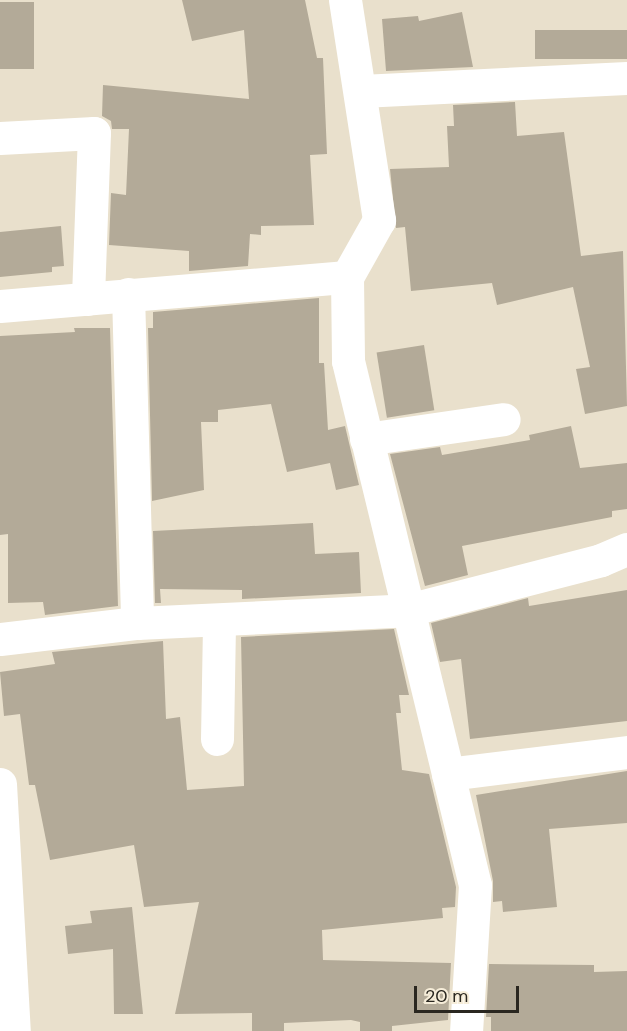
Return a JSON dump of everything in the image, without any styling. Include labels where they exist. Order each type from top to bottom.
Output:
[{"type":"street","points":[[345,0],[361,91],[379,220],[346,277],[348,361],[475,885],[466,1031]]},
{"type":"street","points":[[361,91],[627,78]]},
{"type":"street","points":[[0,138],[94,133],[88,299]]},
{"type":"street","points":[[0,306],[346,277]]},
{"type":"street","points":[[128,294],[137,623]]},
{"type":"street","points":[[366,440],[504,419]]},
{"type":"street","points":[[0,639],[137,623],[408,610],[601,560],[627,549]]},
{"type":"street","points":[[217,739],[219,620]]},
{"type":"street","points":[[448,774],[627,752]]},
{"type":"street","points":[[0,784],[14,1031]]},
{"type":"building","points":[[182,0],[305,0],[317,58],[323,58],[327,154],[310,155],[314,225],[261,226],[261,235],[250,234],[248,266],[189,271],[189,251],[109,245],[111,193],[126,195],[129,129],[112,129],[111,121],[102,116],[103,85],[249,99],[244,30],[192,41]]},
{"type":"building","points":[[0,2],[34,2],[34,69],[0,69]]},
{"type":"building","points":[[462,12],[473,67],[386,71],[382,19],[418,16],[419,21]]},
{"type":"building","points":[[535,30],[627,30],[627,59],[535,59]]},
{"type":"building","points":[[515,102],[517,136],[564,132],[581,256],[623,251],[627,406],[585,414],[576,369],[590,367],[573,287],[497,305],[492,283],[411,291],[405,227],[396,228],[390,169],[449,167],[447,126],[454,126],[453,105]]},
{"type":"building","points":[[61,226],[64,266],[52,267],[52,272],[0,277],[0,232]]},
{"type":"building","points":[[319,298],[319,363],[324,363],[328,430],[345,426],[359,485],[336,490],[330,463],[287,472],[271,404],[218,410],[218,422],[201,422],[204,490],[152,501],[148,328],[153,328],[153,312]]},
{"type":"building","points":[[74,328],[110,328],[118,606],[45,615],[43,602],[8,603],[8,534],[0,535],[0,336],[75,332]]},
{"type":"building","points":[[424,345],[434,410],[387,418],[377,353]]},
{"type":"building","points":[[571,426],[580,468],[627,463],[627,509],[612,511],[612,517],[462,546],[468,575],[425,586],[390,454],[440,447],[442,455],[530,440],[529,435]]},
{"type":"building","points":[[313,523],[315,554],[359,552],[361,593],[242,599],[242,590],[160,589],[161,603],[155,603],[153,531]]},
{"type":"building","points":[[627,590],[627,721],[470,739],[461,659],[440,662],[431,623],[528,598],[529,606]]},
{"type":"building","points":[[394,629],[409,695],[399,695],[401,713],[396,713],[402,770],[429,774],[456,887],[455,907],[442,908],[443,918],[322,930],[323,960],[451,963],[448,1020],[392,1026],[392,1031],[360,1031],[360,1022],[351,1020],[284,1023],[284,1031],[252,1031],[252,1013],[175,1014],[199,902],[144,907],[134,845],[50,860],[35,785],[29,785],[20,714],[4,716],[0,672],[55,664],[52,652],[163,641],[166,719],[180,717],[187,790],[244,786],[241,637]]},
{"type":"building","points":[[627,771],[627,823],[549,829],[557,907],[503,912],[502,901],[493,902],[493,881],[476,795]]},
{"type":"building","points":[[132,907],[143,1014],[114,1014],[113,949],[68,954],[65,926],[92,923],[90,911]]},
{"type":"building","points":[[489,964],[594,965],[594,972],[627,971],[627,1031],[491,1031],[491,1017],[486,1017]]}]
